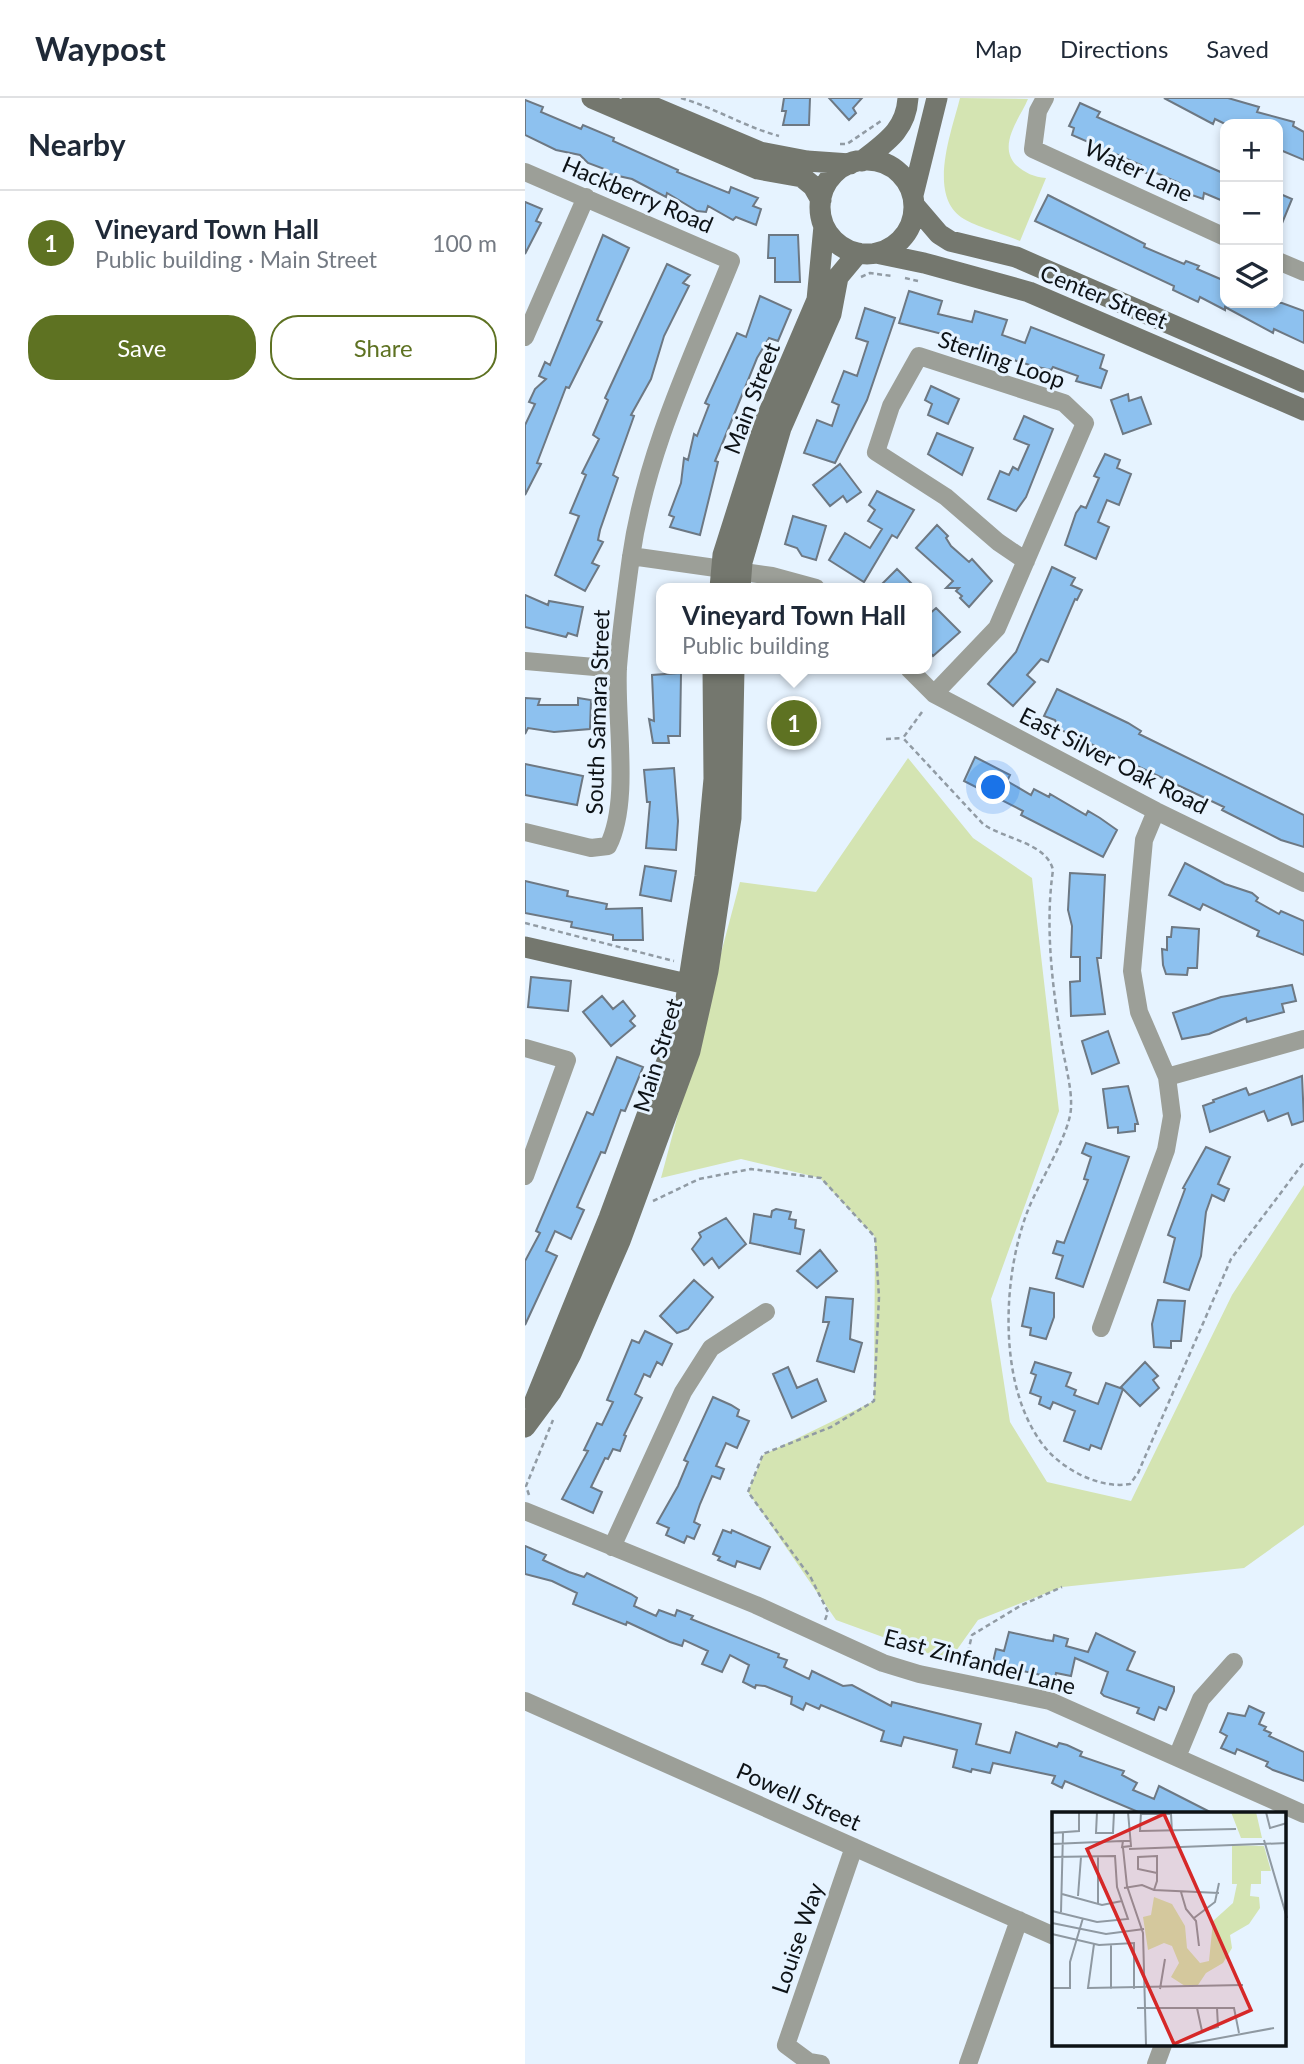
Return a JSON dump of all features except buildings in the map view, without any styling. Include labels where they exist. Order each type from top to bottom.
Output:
[{"type":"street","points":[[592,98],[758,169],[802,177],[813,186],[821,200],[824,226],[844,248],[867,253],[897,244],[907,234],[937,98]]},
{"type":"street","points":[[632,98],[760,152],[807,161],[883,162],[896,170],[914,201]]},
{"type":"street","points":[[821,200],[832,176],[894,136],[903,124],[908,98]]},
{"type":"street","name":"Water Lane","points":[[1045,98],[1038,111],[1033,149],[1220,235]]},
{"type":"street","name":"Hackberry Road","points":[[525,172],[731,261]]},
{"type":"street","points":[[525,337],[586,198]]},
{"type":"street","name":"Center Street","points":[[914,201],[939,234],[950,241],[1016,257],[1304,383]]},
{"type":"street","name":"Main Street","points":[[731,578],[723,555],[766,419],[817,300],[824,226]]},
{"type":"street","name":"Center Street","points":[[867,253],[924,263],[1028,292],[1304,410]]},
{"type":"street","name":"Main Street","points":[[731,578],[781,428],[831,314],[838,277],[867,253]]},
{"type":"street","name":"South Samara Street","points":[[525,832],[591,848],[608,845],[618,819],[618,668],[631,556],[653,460],[671,404],[731,261]]},
{"type":"street","points":[[1283,262],[1303,268]]},
{"type":"street","name":"Sterling Loop","points":[[919,356],[1063,403],[1085,422],[1026,561],[997,542],[946,497],[876,452],[891,406],[919,356]]},
{"type":"street","points":[[631,556],[731,578],[772,576],[798,583]]},
{"type":"street","points":[[935,694],[997,628],[1026,561]]},
{"type":"street","points":[[525,661],[540,665],[618,668]]},
{"type":"street","name":"Main Street","points":[[697,986],[714,779],[713,674]]},
{"type":"street","name":"Main Street","points":[[525,1426],[697,986],[731,818],[734,674]]},
{"type":"street","name":"East Silver Oak Road","points":[[914,674],[935,694],[1156,811],[1304,883]]},
{"type":"street","points":[[1101,1328],[1166,1150],[1172,1116],[1167,1077],[1139,1012],[1132,971],[1145,840],[1156,811]]},
{"type":"street","points":[[525,947],[697,986]]},
{"type":"street","points":[[1167,1077],[1304,1039]]},
{"type":"street","points":[[525,1048],[567,1060],[525,1176]]},
{"type":"street","points":[[612,1548],[683,1392],[711,1348],[766,1312]]},
{"type":"street","name":"East Zinfandel Lane","points":[[525,1511],[756,1605],[883,1663],[961,1683],[1050,1701],[1304,1814]]},
{"type":"street","points":[[1177,1757],[1201,1699],[1234,1662]]},
{"type":"street","name":"Powell Street","points":[[525,1701],[1052,1935]]},
{"type":"street","name":"Louise Way","points":[[821,2064],[809,2062],[786,2045],[854,1847]]},
{"type":"street","points":[[968,2064],[1019,1920]]},
{"type":"street","points":[[1156,2064],[1163,2046]]},
{"type":"path","points":[[681,98],[709,106],[761,132],[788,139]]},
{"type":"path","points":[[836,145],[847,144],[880,120],[886,126]]},
{"type":"path","points":[[858,279],[870,273],[918,282],[920,275]]},
{"type":"path","points":[[903,738],[922,712]]},
{"type":"path","points":[[885,739],[903,738]]},
{"type":"path","points":[[903,738],[983,824],[997,834],[1044,852],[1051,859],[1051,977],[1072,1109],[1027,1210],[1009,1273],[1007,1318],[1019,1401],[1034,1435],[1062,1466],[1113,1487],[1130,1484],[1138,1473],[1231,1259],[1304,1161]]},
{"type":"path","points":[[525,923],[676,963]]},
{"type":"path","points":[[653,1201],[699,1179],[751,1169],[821,1178],[875,1237],[879,1297],[874,1401],[831,1427],[763,1454],[748,1492],[811,1578],[828,1612],[820,1634]]},
{"type":"path","points":[[961,1683],[972,1635],[1020,1606],[1062,1587]]},
{"type":"green space","points":[[960,98],[1028,99],[1012,132],[1009,149],[1019,168],[1034,176],[1046,178],[1020,241],[964,219],[953,209],[946,195],[945,162]]},
{"type":"green space","points":[[908,758],[973,838],[1032,878],[1059,1111],[991,1299],[1010,1422],[1047,1482],[1131,1501],[1232,1295],[1304,1185],[1304,1525],[1244,1568],[1062,1587],[978,1620],[949,1661],[836,1620],[748,1492],[763,1455],[874,1401],[875,1237],[820,1178],[741,1159],[661,1178],[740,882],[816,892]]},
{"type":"place","name":"Vineyard Town Hall","points":[[794,723]]}]
